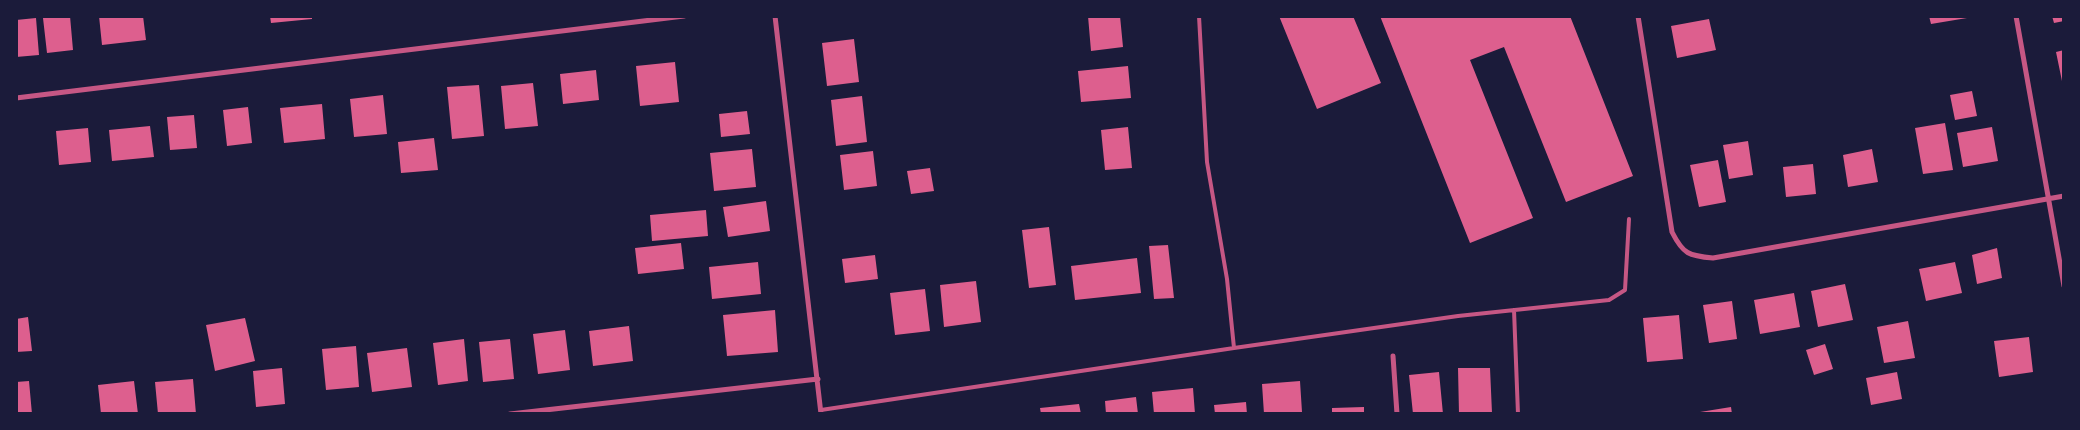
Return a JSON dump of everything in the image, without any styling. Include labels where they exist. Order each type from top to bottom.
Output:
[{"type":"street","points":[[16,98],[684,16]]},
{"type":"street","points":[[775,16],[821,412]]},
{"type":"street","points":[[1638,16],[1672,232],[1680,248],[1694,256],[1713,258],[2064,196]]},
{"type":"street","points":[[2016,16],[2064,286]]},
{"type":"street","points":[[1393,356],[1397,414]]},
{"type":"street","points":[[510,414],[818,380]]},
{"type":"lane","points":[[1199,16],[1207,162],[1227,279],[1234,348]]},
{"type":"lane","points":[[821,412],[1234,348],[1458,316],[1609,300],[1625,290],[1629,219]]},
{"type":"lane","points":[[1514,310],[1518,414]]},
{"type":"building","points":[[70,16],[73,50],[47,53],[43,18]]},
{"type":"building","points":[[99,16],[143,16],[146,40],[102,45]]},
{"type":"building","points":[[270,16],[312,16],[312,19],[271,23]]},
{"type":"building","points":[[1088,16],[1120,16],[1123,47],[1091,51]]},
{"type":"building","points":[[1279,16],[1353,16],[1381,83],[1317,109]]},
{"type":"building","points":[[1380,16],[1570,16],[1633,176],[1566,202],[1504,47],[1470,60],[1533,218],[1470,243]]},
{"type":"building","points":[[1929,16],[1973,16],[1973,17],[1931,24]]},
{"type":"building","points":[[2052,16],[2064,16],[2064,21],[2054,23]]},
{"type":"building","points":[[36,18],[39,55],[16,57],[16,20]]},
{"type":"building","points":[[1709,19],[1716,50],[1677,58],[1671,26]]},
{"type":"building","points":[[854,39],[859,82],[827,86],[822,43]]},
{"type":"building","points":[[2064,50],[2064,86],[2063,86],[2056,52]]},
{"type":"building","points":[[675,62],[679,102],[640,106],[636,66]]},
{"type":"building","points":[[1128,66],[1131,98],[1081,102],[1078,71]]},
{"type":"building","points":[[596,70],[599,100],[563,104],[560,74]]},
{"type":"building","points":[[533,83],[538,126],[505,129],[501,86]]},
{"type":"building","points":[[479,85],[484,136],[452,139],[447,87]]},
{"type":"building","points":[[1972,91],[1977,116],[1955,120],[1950,95]]},
{"type":"building","points":[[383,95],[387,134],[354,137],[350,99]]},
{"type":"building","points":[[862,96],[867,142],[836,146],[831,100]]},
{"type":"building","points":[[322,104],[325,139],[284,143],[280,108]]},
{"type":"building","points":[[248,107],[252,143],[227,146],[223,110]]},
{"type":"building","points":[[747,111],[750,134],[721,137],[719,114]]},
{"type":"building","points":[[194,115],[197,148],[170,150],[167,117]]},
{"type":"building","points":[[1945,123],[1953,170],[1923,174],[1915,128]]},
{"type":"building","points":[[150,126],[154,157],[112,161],[109,130]]},
{"type":"building","points":[[1128,127],[1132,168],[1105,170],[1101,130]]},
{"type":"building","points":[[1992,127],[1998,161],[1963,167],[1957,133]]},
{"type":"building","points":[[88,128],[91,162],[59,165],[56,131]]},
{"type":"building","points":[[434,138],[438,170],[401,173],[398,142]]},
{"type":"building","points":[[1748,141],[1753,175],[1729,179],[1723,145]]},
{"type":"building","points":[[752,149],[756,187],[714,191],[710,153]]},
{"type":"building","points":[[1872,149],[1878,182],[1848,187],[1843,155]]},
{"type":"building","points":[[873,151],[877,186],[844,190],[840,155]]},
{"type":"building","points":[[1718,160],[1726,202],[1699,207],[1690,165]]},
{"type":"building","points":[[1813,164],[1816,194],[1786,197],[1783,167]]},
{"type":"building","points":[[930,168],[934,191],[911,194],[907,171]]},
{"type":"building","points":[[766,201],[770,231],[728,237],[723,207]]},
{"type":"building","points":[[706,210],[708,236],[652,241],[650,215]]},
{"type":"building","points":[[1049,227],[1056,285],[1029,288],[1022,230]]},
{"type":"building","points":[[681,243],[684,269],[638,274],[635,248]]},
{"type":"building","points":[[1168,245],[1174,298],[1154,299],[1149,246]]},
{"type":"building","points":[[1997,248],[2002,278],[1977,284],[1972,255]]},
{"type":"building","points":[[875,255],[878,279],[845,283],[842,259]]},
{"type":"building","points":[[1137,258],[1141,293],[1075,300],[1071,266]]},
{"type":"building","points":[[758,262],[761,294],[712,299],[709,267]]},
{"type":"building","points":[[1955,262],[1962,293],[1926,301],[1919,269]]},
{"type":"building","points":[[976,281],[981,322],[944,327],[940,285]]},
{"type":"building","points":[[1845,284],[1853,320],[1818,327],[1811,291]]},
{"type":"building","points":[[925,289],[930,331],[895,335],[890,293]]},
{"type":"building","points":[[1794,293],[1800,327],[1760,334],[1754,300]]},
{"type":"building","points":[[1732,301],[1737,339],[1709,343],[1703,305]]},
{"type":"building","points":[[775,310],[778,352],[727,356],[723,315]]},
{"type":"building","points":[[1679,315],[1683,359],[1647,362],[1643,318]]},
{"type":"building","points":[[28,317],[32,351],[16,352],[16,319]]},
{"type":"building","points":[[245,318],[255,361],[215,371],[206,325]]},
{"type":"building","points":[[1908,321],[1915,358],[1884,363],[1877,327]]},
{"type":"building","points":[[629,326],[633,361],[593,366],[589,331]]},
{"type":"building","points":[[565,330],[570,370],[538,374],[533,334]]},
{"type":"building","points":[[2029,337],[2033,372],[1999,377],[1994,341]]},
{"type":"building","points":[[464,339],[468,381],[438,385],[433,343]]},
{"type":"building","points":[[510,339],[514,379],[483,382],[479,342]]},
{"type":"building","points":[[1825,344],[1833,369],[1814,375],[1806,350]]},
{"type":"building","points":[[356,346],[359,387],[326,390],[322,349]]},
{"type":"building","points":[[407,348],[412,387],[372,392],[367,353]]},
{"type":"building","points":[[282,368],[285,404],[256,407],[253,371]]},
{"type":"building","points":[[1458,368],[1490,368],[1492,413],[1459,414]]},
{"type":"building","points":[[1439,372],[1443,414],[1413,414],[1409,375]]},
{"type":"building","points":[[1897,372],[1902,399],[1871,405],[1866,378]]},
{"type":"building","points":[[193,379],[196,414],[158,414],[155,382]]},
{"type":"building","points":[[29,381],[32,414],[16,414],[16,382]]},
{"type":"building","points":[[134,381],[138,414],[101,414],[98,385]]},
{"type":"building","points":[[1300,381],[1302,412],[1264,414],[1262,384]]},
{"type":"building","points":[[1193,388],[1195,414],[1154,414],[1152,392]]},
{"type":"building","points":[[1136,397],[1138,414],[1106,414],[1105,401]]},
{"type":"building","points":[[1246,402],[1247,414],[1215,414],[1214,405]]},
{"type":"building","points":[[1079,404],[1081,414],[1041,414],[1040,408]]},
{"type":"building","points":[[1364,407],[1364,414],[1332,414],[1332,408]]},
{"type":"building","points":[[1731,407],[1732,414],[1701,414],[1700,412]]}]
